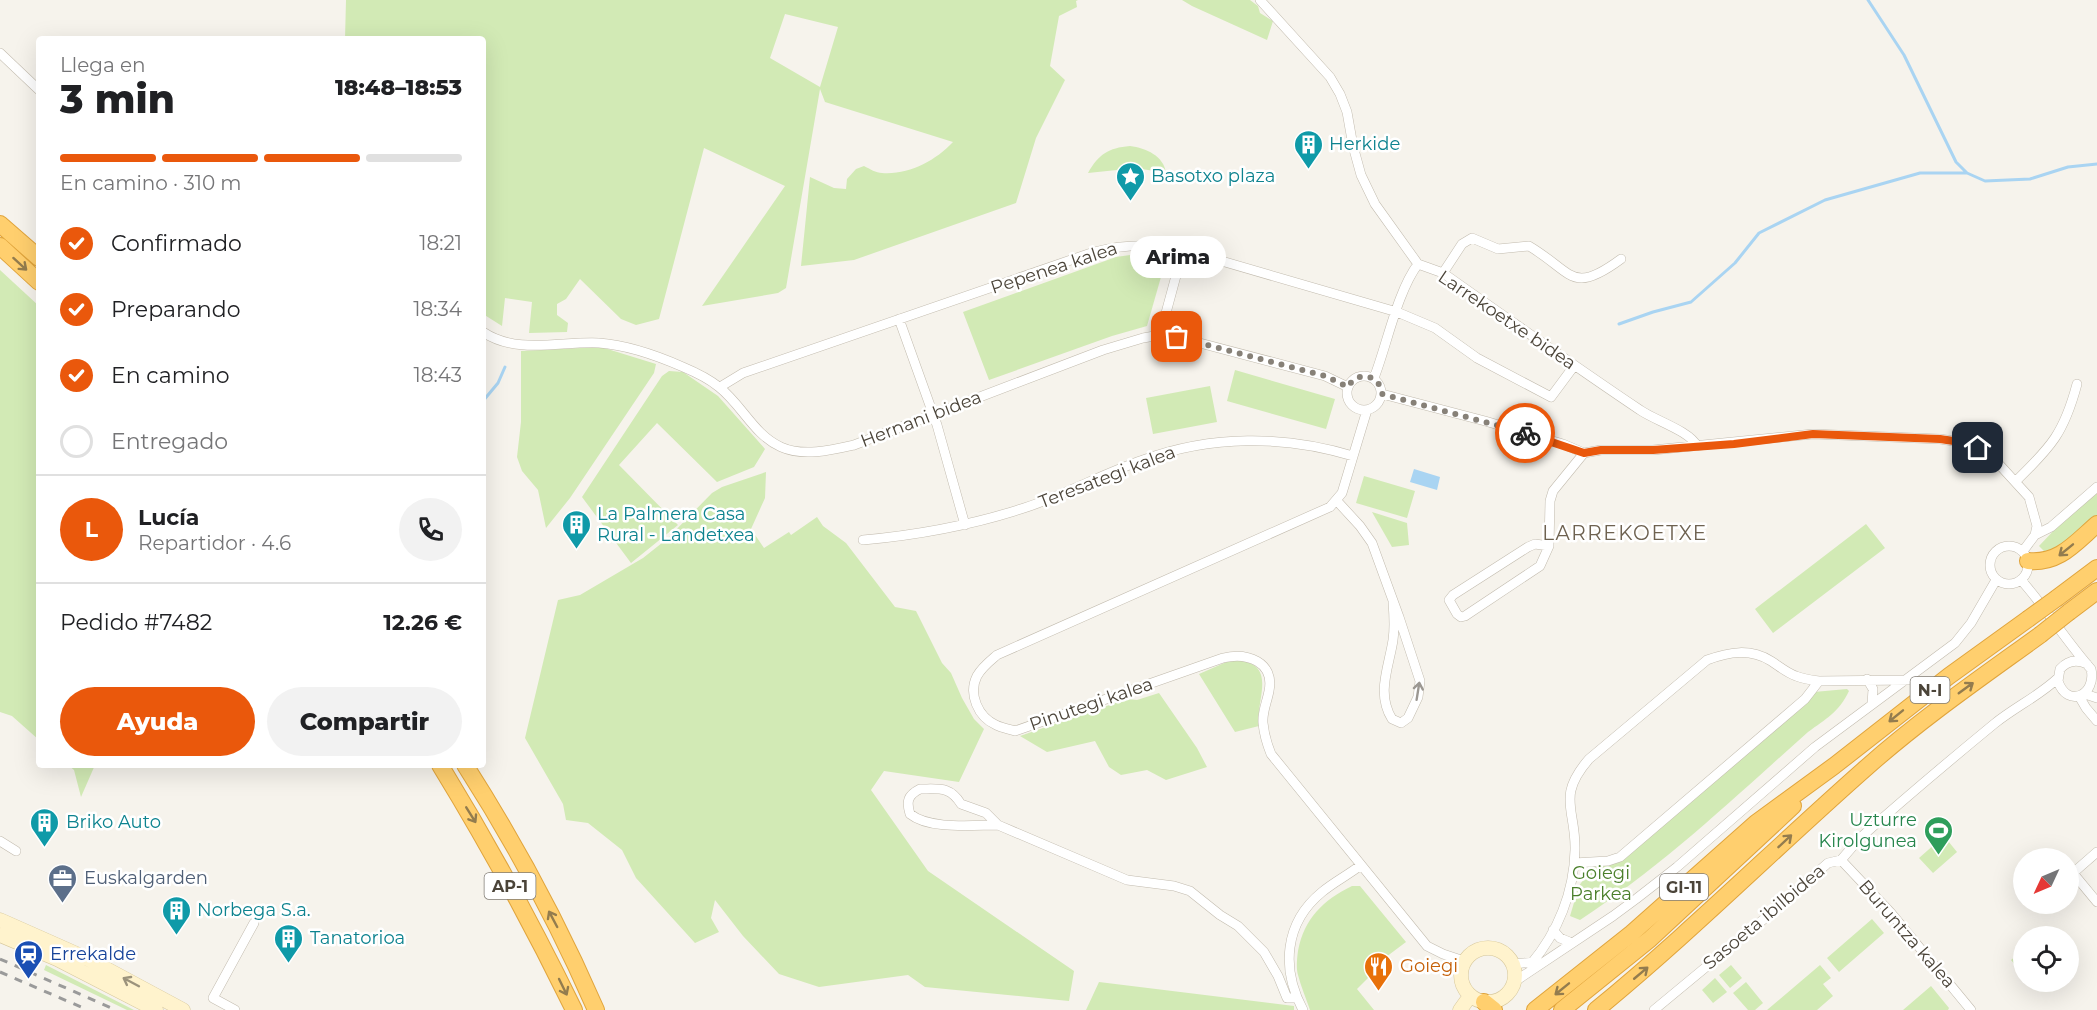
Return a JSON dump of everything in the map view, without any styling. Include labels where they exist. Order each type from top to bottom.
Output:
[{"type":"highway","points":[[0,224],[36,255]]},
{"type":"highway","points":[[0,246],[36,279]]},
{"type":"highway","points":[[2025,556],[2044,562],[2055,559],[2097,524]]},
{"type":"highway","name":"N-I","points":[[1562,1010],[1650,939],[1762,837],[1834,766],[1949,676],[2097,568]]},
{"type":"highway","name":"N-I","points":[[1597,1010],[1660,957],[1869,765],[1960,693],[2097,591]]},
{"type":"highway","name":"GI-11","points":[[1535,1010],[1632,933],[1756,823],[1834,766]]},
{"type":"highway","name":"AP-1","points":[[442,768],[483,834],[574,1010]]},
{"type":"highway","name":"AP-1","points":[[467,768],[503,824],[560,933],[596,1010]]},
{"type":"main road","points":[[0,920],[88,959],[183,1010]]},
{"type":"main road","points":[[0,936],[57,959],[156,1010]]},
{"type":"main road","points":[[1460,1010],[1500,1000],[1511,989],[1515,973],[1512,964],[1507,957],[1493,949],[1476,950],[1464,961],[1461,968],[1462,983],[1483,1003]]},
{"type":"street","points":[[1260,0],[1330,77],[1347,112],[1361,175],[1375,204],[1418,264]]},
{"type":"street","points":[[0,52],[36,87]]},
{"type":"street","points":[[1443,273],[1462,244],[1472,238],[1498,249],[1529,246],[1581,279],[1601,274],[1622,260]]},
{"type":"street","name":"Pepenea kalea","points":[[720,387],[743,373],[1094,252],[1112,247],[1148,245],[1183,250],[1397,312],[1435,328],[1477,358],[1551,397],[1574,366]]},
{"type":"street","points":[[1160,335],[1183,250]]},
{"type":"street","name":"Larrekoetxe bidea","points":[[1374,378],[1412,272],[1418,264],[1443,273],[1648,416],[1688,436],[1695,441],[1697,446]]},
{"type":"street","points":[[899,319],[933,414],[965,525]]},
{"type":"street","name":"Hernani bidea","points":[[486,333],[511,345],[600,343],[628,348],[683,367],[720,387],[765,437],[783,448],[805,452],[830,451],[854,445],[1102,350],[1160,335],[1195,340],[1325,376],[1348,387]]},
{"type":"street","points":[[1359,376],[1374,378],[1382,394],[1377,405],[1367,410],[1357,408],[1350,402],[1348,387],[1359,376]]},
{"type":"street","points":[[2016,481],[2059,434],[2077,384]]},
{"type":"street","points":[[1382,394],[1485,421],[1563,444],[1584,453],[1601,450],[1653,450],[1813,434],[1967,443],[1987,453],[2016,481],[2029,497],[2033,507],[2037,526],[2025,556],[2026,573],[2021,580],[2006,584],[1996,580],[1990,567],[1994,552],[2006,545],[2017,547],[2025,556]]},
{"type":"street","points":[[1367,410],[1342,493],[1337,501],[1372,543],[1393,602],[1410,654],[1420,681],[1420,688],[1408,718],[1401,723],[1392,718],[1384,699],[1385,673],[1391,654],[1395,619],[1393,602]]},
{"type":"street","name":"Teresategi kalea","points":[[863,540],[965,525],[1041,502],[1141,460],[1179,448],[1214,442],[1280,442],[1309,445],[1353,456]]},
{"type":"street","points":[[1548,546],[1535,544],[1528,546],[1453,595],[1449,600],[1457,614],[1461,617],[1465,616],[1540,566],[1548,546],[1550,501],[1553,491],[1584,453]]},
{"type":"street","points":[[2035,535],[2056,523],[2097,487]]},
{"type":"street","name":"Pinutegi kalea","points":[[1337,501],[1328,508],[997,655],[977,676],[973,690],[977,706],[984,717],[995,725],[1015,731],[1223,658],[1236,655],[1254,658],[1268,676],[1269,689],[1263,721],[1265,739],[1271,754],[1427,946],[1464,961]]},
{"type":"street","points":[[1514,982],[1636,899],[1677,867],[1791,766],[1955,643],[1971,623],[1996,580]]},
{"type":"street","points":[[2021,580],[2093,673],[2095,687],[2082,695]]},
{"type":"street","points":[[2067,640],[2068,653],[2058,678],[2060,687],[2067,694]]},
{"type":"street","points":[[1391,654],[1401,651],[1410,654]]},
{"type":"street","points":[[1531,964],[1543,949],[1569,894],[1575,848],[1569,809],[1570,793],[1579,772],[1589,759],[1707,660],[1725,653],[1739,651],[1764,657],[1793,676],[1819,681],[1908,680]]},
{"type":"street","points":[[2063,665],[2075,660],[2087,664]]},
{"type":"street","name":"Sasoeta ibilbidea","points":[[1654,1010],[1828,863],[1841,860],[1860,838],[1945,764],[2021,703],[2041,693],[2058,678]]},
{"type":"street","points":[[1867,679],[1873,689],[1872,704]]},
{"type":"street","points":[[1574,863],[1608,861],[1620,857],[1805,699],[1819,681]]},
{"type":"street","points":[[2041,693],[2097,698]]},
{"type":"street","points":[[2082,695],[2097,721]]},
{"type":"street","points":[[998,825],[944,825],[922,821],[910,814],[907,806],[908,799],[911,793],[920,789],[943,789],[955,794],[961,804],[986,813],[998,825],[1127,880],[1174,886],[1190,891],[1238,926],[1264,952],[1278,976],[1284,994],[1287,998],[1297,998]]},
{"type":"street","points":[[0,841],[16,851]]},
{"type":"street","points":[[2097,852],[2073,873],[2097,902]]},
{"type":"street","name":"Buruntza kalea","points":[[1841,860],[1900,924],[1967,1008]]},
{"type":"street","points":[[1303,1010],[1292,984],[1288,962],[1289,944],[1294,928],[1301,914],[1311,902],[1323,891],[1361,866]]},
{"type":"street","points":[[236,1010],[213,998],[254,923]]},
{"type":"street","points":[[1553,930],[1560,938],[1572,943]]},
{"type":"street","points":[[1512,964],[1531,964],[1544,960],[1572,943]]},
{"type":"green space","points":[[346,0],[1078,0],[1076,1],[1077,7],[1059,16],[1050,66],[1065,80],[1036,138],[1016,203],[854,260],[801,266],[810,177],[834,188],[846,189],[847,179],[856,169],[864,166],[882,173],[902,172],[930,161],[953,142],[825,102],[820,89],[786,288],[778,293],[702,306],[785,186],[704,148],[659,319],[636,325],[621,319],[580,279],[566,299],[557,304],[557,315],[568,323],[567,332],[529,333],[532,302],[505,298],[502,326],[486,316],[486,36],[345,36]],"holes":[[[785,14],[838,27],[820,87],[770,58]]]},
{"type":"green space","points":[[1182,0],[1250,0],[1258,6],[1260,13],[1273,21],[1267,40],[1192,6]]},
{"type":"green space","points":[[1130,146],[1153,154],[1162,162],[1166,173],[1136,168],[1088,173],[1105,153],[1116,148]]},
{"type":"green space","points":[[1137,254],[1167,256],[1147,326],[1112,336],[989,380],[963,312],[1116,257]]},
{"type":"green space","points":[[0,270],[36,303],[36,737],[12,716],[0,712]]},
{"type":"green space","points":[[601,347],[656,364],[654,373],[570,498],[546,528],[538,490],[522,471],[517,457],[521,422],[521,351]]},
{"type":"green space","points":[[1235,370],[1335,399],[1326,429],[1227,401]]},
{"type":"green space","points":[[669,371],[683,372],[718,396],[765,449],[754,467],[717,482],[657,423],[619,465],[678,525],[631,563],[582,497],[662,376]]},
{"type":"green space","points":[[1210,386],[1217,422],[1153,434],[1146,398]]},
{"type":"green space","points":[[766,472],[765,498],[751,529],[764,548],[789,532],[791,535],[817,517],[823,526],[846,543],[895,607],[916,611],[974,719],[984,729],[959,782],[884,771],[871,790],[928,871],[1074,971],[1069,1001],[925,987],[908,975],[819,987],[779,974],[743,936],[715,900],[711,918],[719,932],[695,943],[636,878],[622,850],[588,823],[566,820],[563,804],[525,738],[558,600],[580,595],[643,558],[667,539],[712,493],[722,487]]},
{"type":"green space","points":[[1364,476],[1415,491],[1407,518],[1356,503]]},
{"type":"green space","points":[[2097,485],[2097,518],[2046,553],[2039,546]]},
{"type":"green space","points":[[1372,512],[1407,523],[1409,545],[1392,547]]},
{"type":"green space","points":[[1866,524],[1885,548],[1773,633],[1755,609]]},
{"type":"green space","points":[[1231,660],[1246,662],[1256,667],[1261,674],[1262,683],[1259,726],[1235,732],[1199,674]]},
{"type":"green space","name":"Goiegi Parkea","points":[[1847,689],[1849,691],[1845,698],[1832,714],[1808,732],[1669,854],[1580,920],[1570,916],[1579,886],[1594,864],[1609,864],[1814,692]]},
{"type":"green space","points":[[1159,693],[1197,748],[1207,767],[1166,780],[1147,770],[1121,775],[1109,767],[1095,741],[1047,752],[1020,736],[1127,699],[1137,700]]},
{"type":"green space","points":[[72,768],[94,768],[81,797]]},
{"type":"green space","name":"Uzturre Kirolgunea","points":[[1944,836],[1957,852],[1933,873],[1919,858]]},
{"type":"green space","points":[[1352,886],[1360,886],[1406,942],[1386,957],[1385,967],[1380,972],[1374,972],[1357,989],[1374,1010],[1310,1010],[1297,972],[1297,957],[1301,940],[1316,912],[1332,898]]},
{"type":"green space","points":[[1872,919],[1884,933],[1839,972],[1827,958]]},
{"type":"green space","points":[[46,965],[134,1010],[127,1010],[44,970]]},
{"type":"green space","points":[[1731,965],[1742,978],[1730,988],[1719,975]]},
{"type":"green space","points":[[1820,965],[1831,978],[1823,984],[1833,996],[1817,1010],[1767,1010]]},
{"type":"green space","points":[[1715,978],[1727,992],[1713,1003],[1702,990]]},
{"type":"green space","points":[[1099,982],[1294,1006],[1294,1010],[1086,1010]]},
{"type":"green space","points":[[1746,982],[1763,1003],[1755,1010],[1748,1010],[1733,993]]},
{"type":"green space","points":[[1931,986],[1949,1008],[1948,1010],[1903,1010]]},
{"type":"water","points":[[1414,469],[1440,477],[1437,490],[1410,482]]},
{"type":"waterway","points":[[1868,0],[1904,55],[1956,162],[1967,173],[1985,181],[2030,179],[2068,167],[2097,164]]},
{"type":"waterway","points":[[1619,324],[1691,302],[1735,263],[1759,233],[1825,200],[1920,173],[1967,173]]},
{"type":"waterway","points":[[486,397],[498,383],[505,367]]},
{"type":"railway","points":[[0,959],[116,1010]]},
{"type":"railway","points":[[0,972],[88,1010]]},
{"type":"way so far","points":[[1177,337],[1325,376],[1348,387],[1359,376],[1369,376],[1378,383],[1382,394],[1525,433]]},
{"type":"place","name":"Herkide","points":[[1308,170]]},
{"type":"place","name":"Basotxo plaza","points":[[1130,202]]},
{"type":"place","name":"Arima","points":[[1177,337]]},
{"type":"place","name":"La Palmera Casa Rural - Landetxea","points":[[576,550]]},
{"type":"place","name":"Briko Auto","points":[[45,848]]},
{"type":"place","name":"Uzturre Kirolgunea","points":[[1938,856]]},
{"type":"place","name":"Euskalgarden","points":[[63,904]]},
{"type":"place","name":"Norbega S.a.","points":[[176,936]]},
{"type":"place","name":"Tanatorioa","points":[[289,964]]},
{"type":"place","name":"Errekalde","points":[[29,980]]},
{"type":"place","name":"Goiegi","points":[[1379,992]]},
{"type":"district","name":"LARREKOETXE","points":[[1625,533]]},
{"type":"route","points":[[1525,433],[1584,453],[1601,450],[1653,450],[1734,444],[1813,434],[1940,439],[1967,443],[1978,448]]}]
